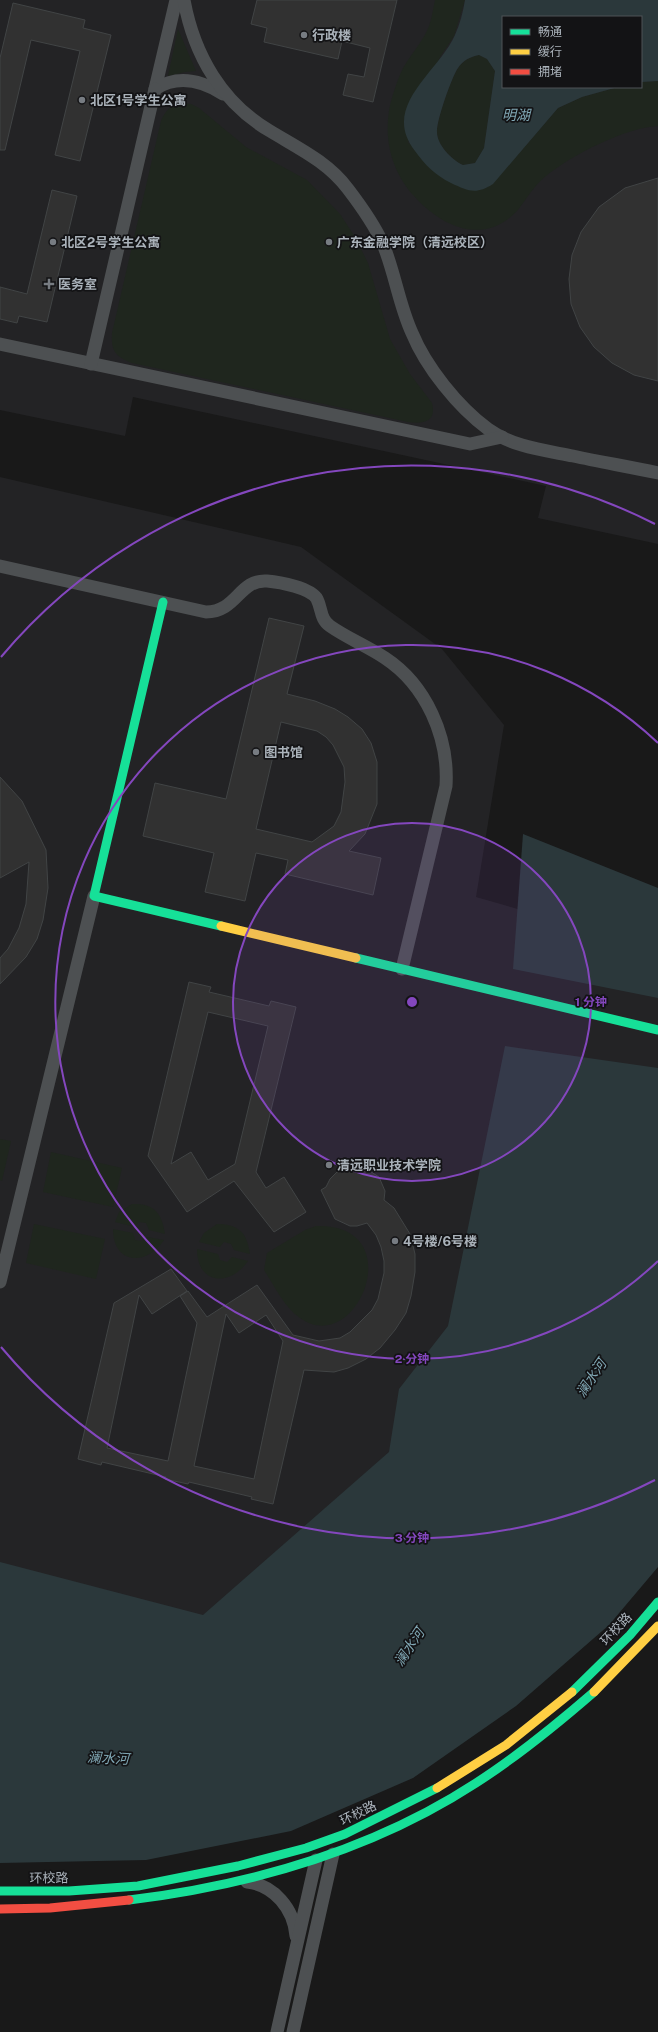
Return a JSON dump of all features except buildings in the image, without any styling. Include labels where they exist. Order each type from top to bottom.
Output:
[{"type":"street","points":[[91,364],[176,0]]},
{"type":"street","points":[[184,0],[191,30],[207,68],[230,98],[252,120],[326,166],[347,186],[361,206],[383,244],[404,315],[422,354],[456,398],[487,428],[502,437],[527,447],[658,473]]},
{"type":"street","points":[[155,89],[164,84],[188,80],[200,82],[212,87],[230,98]]},
{"type":"street","points":[[0,344],[470,444],[502,437]]},
{"type":"street","points":[[0,566],[206,612],[222,610],[233,602],[244,589],[259,581],[270,581],[309,591],[316,598],[324,621],[395,665],[406,675],[425,700],[433,715],[442,740],[446,762],[446,786],[402,969]]},
{"type":"street","points":[[0,1282],[94,896],[163,602]]},
{"type":"street","points":[[94,896],[658,1030]]},
{"type":"street","name":"环校路","points":[[0,1891],[57,1892],[140,1885],[281,1856],[346,1834],[455,1778],[501,1749],[546,1716],[574,1691],[658,1602]]},
{"type":"street","name":"环校路","points":[[0,1909],[68,1907],[132,1902],[186,1894],[245,1881],[316,1860],[418,1818],[486,1778],[529,1747],[567,1716],[617,1670],[658,1626]]},
{"type":"street","points":[[293,2032],[333,1854]]},
{"type":"street","points":[[277,2032],[316,1860]]},
{"type":"street","points":[[245,1881],[256,1883],[280,1899],[290,1912],[294,1923],[296,1948]]},
{"type":"shaded area","name":"广东金融学院（清远校区）","points":[[0,0],[658,0],[658,544],[538,518],[546,486],[133,397],[125,436],[0,410]]},
{"type":"shaded area","points":[[435,0],[465,0],[454,36],[440,57],[408,143],[493,183],[558,108],[582,97],[614,88],[642,88],[642,82],[658,81],[658,126],[644,128],[614,137],[584,151],[557,168],[542,180],[534,188],[517,211],[504,222],[491,228],[477,230],[450,224],[426,208],[407,188],[396,168],[389,146],[389,111],[396,87],[403,69],[427,31]]},
{"type":"shaded area","points":[[178,29],[196,71],[168,76]]},
{"type":"shaded area","points":[[479,55],[487,59],[495,71],[484,148],[475,163],[463,165],[454,160],[442,147],[438,137],[437,127],[445,99],[455,73],[467,59]]},
{"type":"shaded area","points":[[180,103],[191,104],[199,108],[246,147],[307,180],[340,214],[355,237],[368,263],[390,339],[410,374],[432,403],[432,415],[427,421],[418,423],[408,422],[132,363],[122,358],[115,352],[112,344],[112,333],[161,121],[168,109]]},
{"type":"shaded area","name":"清远职业技术学院","points":[[0,477],[301,547],[442,649],[504,725],[476,897],[658,949],[658,1382],[0,1723]]},
{"type":"shaded area","points":[[0,1139],[11,1141],[2,1181],[0,1180]]},
{"type":"shaded area","points":[[51,1152],[122,1168],[113,1207],[43,1192]]},
{"type":"shaded area","points":[[132,1204],[146,1205],[156,1211],[162,1220],[165,1234],[149,1230],[146,1223],[139,1222],[135,1227],[115,1222],[119,1212]]},
{"type":"shaded area","points":[[34,1224],[105,1239],[96,1279],[26,1263]]},
{"type":"shaded area","points":[[217,1224],[225,1224],[241,1231],[247,1240],[250,1254],[234,1250],[231,1244],[224,1242],[220,1247],[199,1242],[204,1233]]},
{"type":"shaded area","points":[[316,1226],[345,1231],[362,1245],[368,1265],[365,1286],[355,1306],[340,1320],[321,1326],[300,1318],[294,1313],[284,1302],[264,1270],[267,1253],[305,1230]]},
{"type":"shaded area","points":[[113,1229],[133,1233],[135,1240],[142,1241],[147,1237],[164,1240],[157,1249],[148,1255],[140,1258],[132,1258],[124,1255],[118,1249],[114,1241]]},
{"type":"shaded area","points":[[197,1249],[218,1254],[220,1260],[227,1262],[232,1257],[248,1261],[241,1269],[232,1275],[224,1278],[216,1278],[208,1275],[202,1270],[198,1261]]},
{"type":"water","name":"明湖","points":[[465,0],[658,0],[658,81],[642,82],[642,16],[502,16],[502,88],[614,88],[582,97],[558,108],[493,184],[482,190],[467,190],[440,177],[423,161],[415,151],[406,135],[404,119],[408,105],[416,90],[447,49],[460,22]],"holes":[[[479,55],[487,59],[495,71],[484,148],[475,163],[463,165],[454,160],[442,147],[437,132],[439,119],[448,89],[460,65],[467,59]]]},
{"type":"water","points":[[523,834],[658,888],[658,998],[513,969]]},
{"type":"water","name":"澜水河","points":[[505,1046],[658,1068],[658,1567],[609,1625],[516,1706],[413,1778],[291,1831],[146,1860],[0,1863],[0,1562],[203,1615],[389,1452],[399,1389],[448,1326]]},
{"type":"traffic: fast","points":[[163,602],[94,896],[221,926]]},
{"type":"traffic: fast","points":[[356,958],[658,1030]]},
{"type":"traffic: fast","points":[[572,1692],[630,1635],[658,1602]]},
{"type":"traffic: fast","points":[[129,1900],[220,1885],[310,1861],[353,1846],[437,1807],[492,1773],[536,1740],[594,1692]]},
{"type":"traffic: fast","points":[[0,1891],[69,1891],[138,1886],[238,1866],[306,1848],[345,1834],[437,1788]]},
{"type":"traffic: slow","points":[[221,926],[356,958]]},
{"type":"traffic: slow","points":[[594,1692],[658,1626]]},
{"type":"traffic: slow","points":[[437,1788],[506,1745],[572,1692]]},
{"type":"traffic: jam","points":[[0,1909],[50,1908],[129,1900]]},
{"type":"place","name":"行政楼","points":[[304,35]]},
{"type":"place","name":"北区1号学生公寓","points":[[82,100]]},
{"type":"place","name":"北区2号学生公寓","points":[[53,242]]},
{"type":"place","name":"广东金融学院（清远校区）","points":[[329,242]]},
{"type":"place","name":"医务室","points":[[49,284]]},
{"type":"place","name":"图书馆","points":[[256,752]]},
{"type":"place","name":"清远职业技术学院","points":[[329,1165]]},
{"type":"place","name":"4号楼/6号楼","points":[[395,1241]]}]
